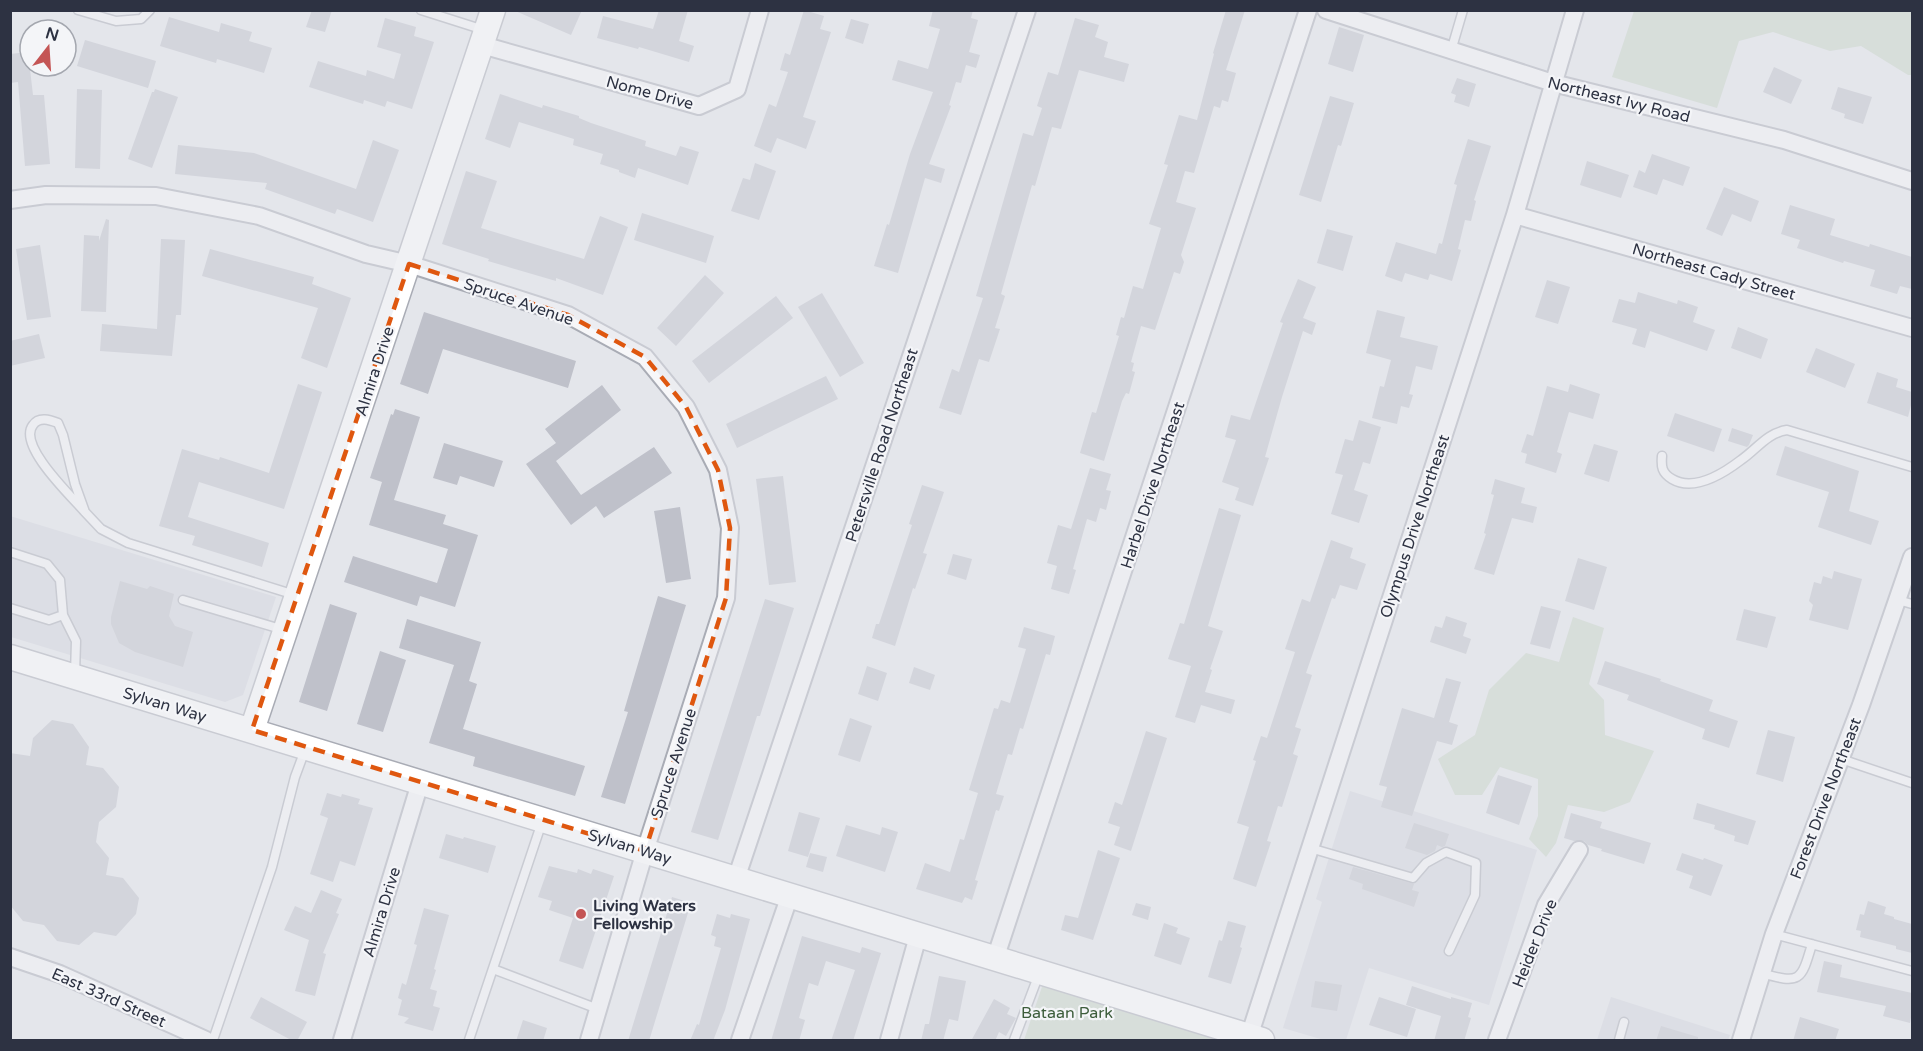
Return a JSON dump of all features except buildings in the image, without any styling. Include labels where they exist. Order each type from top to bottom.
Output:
[{"type":"main road","name":"Almira Drive","points":[[252,730],[487,29]]},
{"type":"main road","name":"Sylvan Way","points":[[10,657],[1253,1039]]},
{"type":"street","name":"Nome Drive","points":[[487,29],[699,106],[737,89],[760,10]]},
{"type":"street","name":"Petersville Road Northeast","points":[[736,879],[1027,10]]},
{"type":"street","name":"Harbel Drive Northeast","points":[[995,959],[1308,10]]},
{"type":"street","name":"Northeast Ivy Road","points":[[1326,10],[1553,83],[1784,140],[1912,182]]},
{"type":"street","name":"Olympus Drive Northeast","points":[[1253,1039],[1310,848],[1515,214],[1575,10]]},
{"type":"street","name":"Spruce Avenue","points":[[10,200],[46,195],[156,196],[259,216],[366,254],[409,264],[568,315],[645,357],[686,407],[718,470],[730,528],[726,598],[645,851],[589,1041]]},
{"type":"street","name":"Northeast Cady Street","points":[[1515,214],[1912,328]]},
{"type":"street","name":"Forest Drive Northeast","points":[[1741,1041],[1774,934],[1861,705],[1905,602],[1912,557]]},
{"type":"street","name":"Almira Drive","points":[[342,1041],[420,783]]},
{"type":"street","name":"Heider Drive","points":[[1497,1041],[1546,904],[1579,850]]},
{"type":"street","points":[[740,1041],[790,895]]},
{"type":"street","points":[[889,1041],[918,936]]},
{"type":"street","name":"East 33rd Street","points":[[10,957],[60,974],[206,1041]]},
{"type":"lane","points":[[78,10],[116,21],[141,20],[150,10]]},
{"type":"lane","points":[[422,10],[487,29]]},
{"type":"lane","points":[[1451,51],[1463,10]]},
{"type":"lane","points":[[85,512],[58,423],[46,419],[37,421],[31,426],[29,435],[40,460],[85,512],[101,529],[128,543],[298,596]]},
{"type":"lane","points":[[1662,456],[1661,466],[1664,473],[1684,483],[1698,482],[1714,477],[1741,460],[1777,431],[1787,430],[1912,467]]},
{"type":"lane","points":[[10,552],[47,564],[60,580],[63,615],[76,641],[75,677]]},
{"type":"lane","points":[[183,600],[286,630]]},
{"type":"lane","points":[[10,608],[49,620],[63,615]]},
{"type":"lane","points":[[213,1041],[272,867],[306,747]]},
{"type":"lane","points":[[1841,759],[1912,783]]},
{"type":"lane","points":[[469,1041],[542,820]]},
{"type":"lane","points":[[1310,848],[1413,878],[1426,863],[1446,852],[1476,863],[1475,894],[1449,951]]},
{"type":"lane","points":[[1774,934],[1912,971]]},
{"type":"lane","points":[[1761,973],[1785,980],[1798,976],[1803,971],[1812,944]]},
{"type":"lane","points":[[493,969],[598,1009]]},
{"type":"lane","points":[[1014,1041],[1040,973]]},
{"type":"lane","points":[[1618,1041],[1624,1022]]},
{"type":"highlighted area","points":[[409,264],[568,315],[645,357],[686,407],[718,470],[730,528],[726,598],[645,851],[252,730]]},
{"type":"shaded area","points":[[10,516],[276,597],[243,695],[225,702],[11,637]]},
{"type":"shaded area","points":[[1350,791],[1537,850],[1489,1005],[1369,968],[1346,1040],[1324,1040],[1283,1028],[1322,902],[1316,899]]},
{"type":"shaded area","points":[[1611,997],[1730,1035],[1728,1040],[1597,1040]]},
{"type":"green space","points":[[1634,11],[1912,11],[1912,75],[1908,75],[1861,46],[1830,51],[1773,32],[1739,41],[1717,108],[1612,77]]},
{"type":"green space","points":[[1573,617],[1604,628],[1589,684],[1604,700],[1605,735],[1654,751],[1630,802],[1604,812],[1568,805],[1556,843],[1546,857],[1529,839],[1538,816],[1538,779],[1500,767],[1482,795],[1455,795],[1438,759],[1475,735],[1489,690],[1526,653],[1559,662]]},
{"type":"green space","name":"Bataan Park","points":[[1046,975],[1248,1040],[1024,1040]]},
{"type":"place","name":"Living Waters Fellowship","points":[[581,914]]}]
